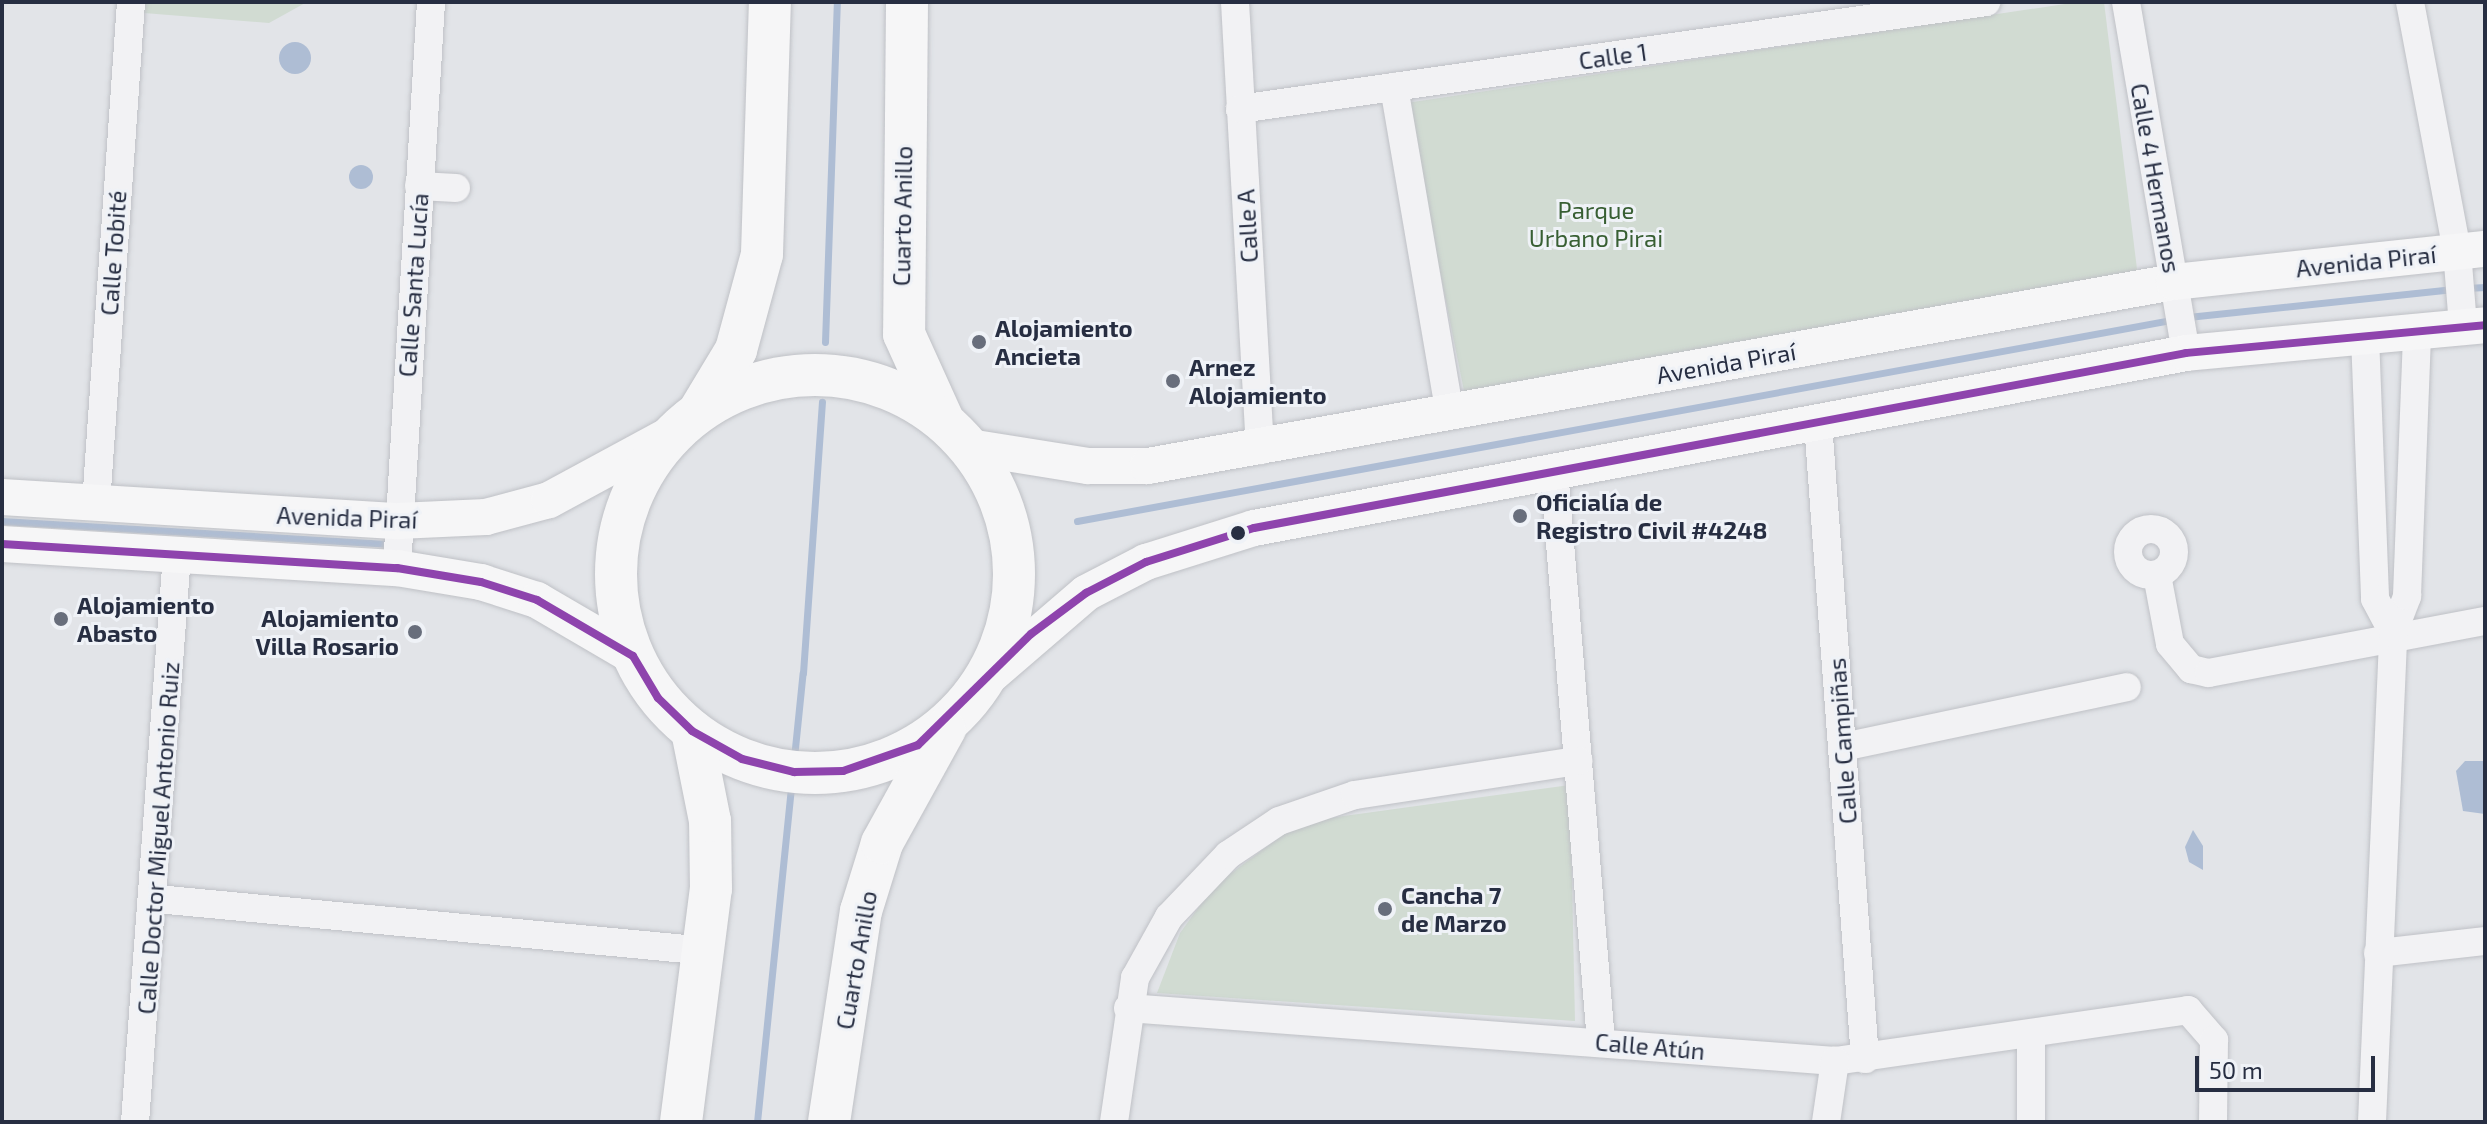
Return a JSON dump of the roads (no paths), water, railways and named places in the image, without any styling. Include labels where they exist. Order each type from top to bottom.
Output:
[{"type":"highway","points":[[770,2],[762,254],[736,350],[687,421],[643,471],[623,515],[618,611],[633,656],[658,698],[692,731],[742,759],[794,772],[843,771],[906,751],[950,721]]},
{"type":"highway","name":"Cuarto Anillo","points":[[829,1122],[861,911],[882,843],[950,721],[985,680],[1004,642],[1015,561],[998,494],[956,434],[913,361],[902,320],[907,2]]},
{"type":"highway","points":[[687,421],[776,378],[866,381],[956,434]]},
{"type":"highway","points":[[681,1122],[707,951],[710,821],[692,731]]},
{"type":"main road","name":"Avenida Piraí","points":[[956,434],[1088,466],[1260,450],[1450,413],[2175,292],[2467,256]]},
{"type":"main road","points":[[985,680],[1075,601],[1146,562],[1254,528],[1818,423],[2184,347],[2365,336],[2470,321]]},
{"type":"main road","name":"Avenida Piraí","points":[[2,497],[398,525],[486,517],[549,500],[687,421]]},
{"type":"main road","name":"Avenida Piraí","points":[[2,544],[397,565],[537,600],[633,656]]},
{"type":"street","name":"Calle Tobité","points":[[96,504],[131,2]]},
{"type":"street","name":"Calle Santa Lucía","points":[[397,565],[431,2]]},
{"type":"street","name":"Calle A","points":[[1235,2],[1260,450]]},
{"type":"street","name":"Calle 1","points":[[1240,109],[1986,2]]},
{"type":"street","name":"Calle 4 Hermanos","points":[[2126,2],[2184,347]]},
{"type":"street","points":[[2410,2],[2467,256],[2470,321]]},
{"type":"street","points":[[1394,87],[1450,413]]},
{"type":"street","points":[[419,186],[456,188]]},
{"type":"street","points":[[2372,1122],[2393,633],[2407,596],[2417,330]]},
{"type":"street","points":[[2365,336],[2375,599],[2393,633]]},
{"type":"street","name":"Calle Campiñas","points":[[1818,423],[1865,1059]]},
{"type":"street","points":[[1554,470],[1601,1042]]},
{"type":"street","name":"Calle Doctor Miguel Antonio Ruiz","points":[[135,1122],[157,899],[177,554]]},
{"type":"street","points":[[2157,575],[2170,644],[2191,669],[2239,669],[2393,633],[2485,621]]},
{"type":"street","points":[[1843,747],[2127,687]]},
{"type":"street","points":[[1114,1122],[1128,1008],[1135,978],[1169,917],[1228,855],[1279,821],[1355,795],[1578,761]]},
{"type":"street","points":[[157,899],[707,951]]},
{"type":"street","points":[[2378,953],[2485,941]]},
{"type":"street","name":"Calle Atún","points":[[1128,1008],[1835,1061],[2031,1035],[2169,1008],[2202,1018],[2214,1040],[2213,1122]]},
{"type":"street","points":[[2031,1035],[2031,1122]]},
{"type":"street","points":[[1826,1122],[1835,1061]]},
{"type":"water","points":[[295,42],[307,46],[311,58],[307,70],[295,74],[283,70],[279,58],[283,46]]},
{"type":"water","points":[[361,165],[370,168],[373,177],[370,186],[361,189],[352,186],[349,177],[352,168]]},
{"type":"water","points":[[2465,761],[2485,761],[2485,814],[2463,811],[2456,771]]},
{"type":"water","points":[[2193,830],[2203,846],[2203,870],[2189,862],[2185,847]]},
{"type":"waterway","points":[[825,342],[837,2]]},
{"type":"waterway","points":[[2467,288],[2485,287]]},
{"type":"waterway","points":[[2188,317],[2454,289]]},
{"type":"waterway","points":[[1077,521],[2176,319]]},
{"type":"waterway","points":[[757,1122],[803,673],[822,402]]},
{"type":"waterway","points":[[2,521],[391,544]]},
{"type":"place","name":"Alojamiento Ancieta","points":[[979,342]]},
{"type":"place","name":"Arnez Alojamiento","points":[[1173,381]]},
{"type":"place","name":"Oficialía de Registro Civil #4248","points":[[1520,516]]},
{"type":"place","name":"Alojamiento Abasto","points":[[61,619]]},
{"type":"place","name":"Alojamiento Villa Rosario","points":[[415,632]]},
{"type":"place","name":"Cancha 7 de Marzo","points":[[1385,909]]},
{"type":"park label","name":"Parque Urbano Pirai","points":[[1596,224]]}]
